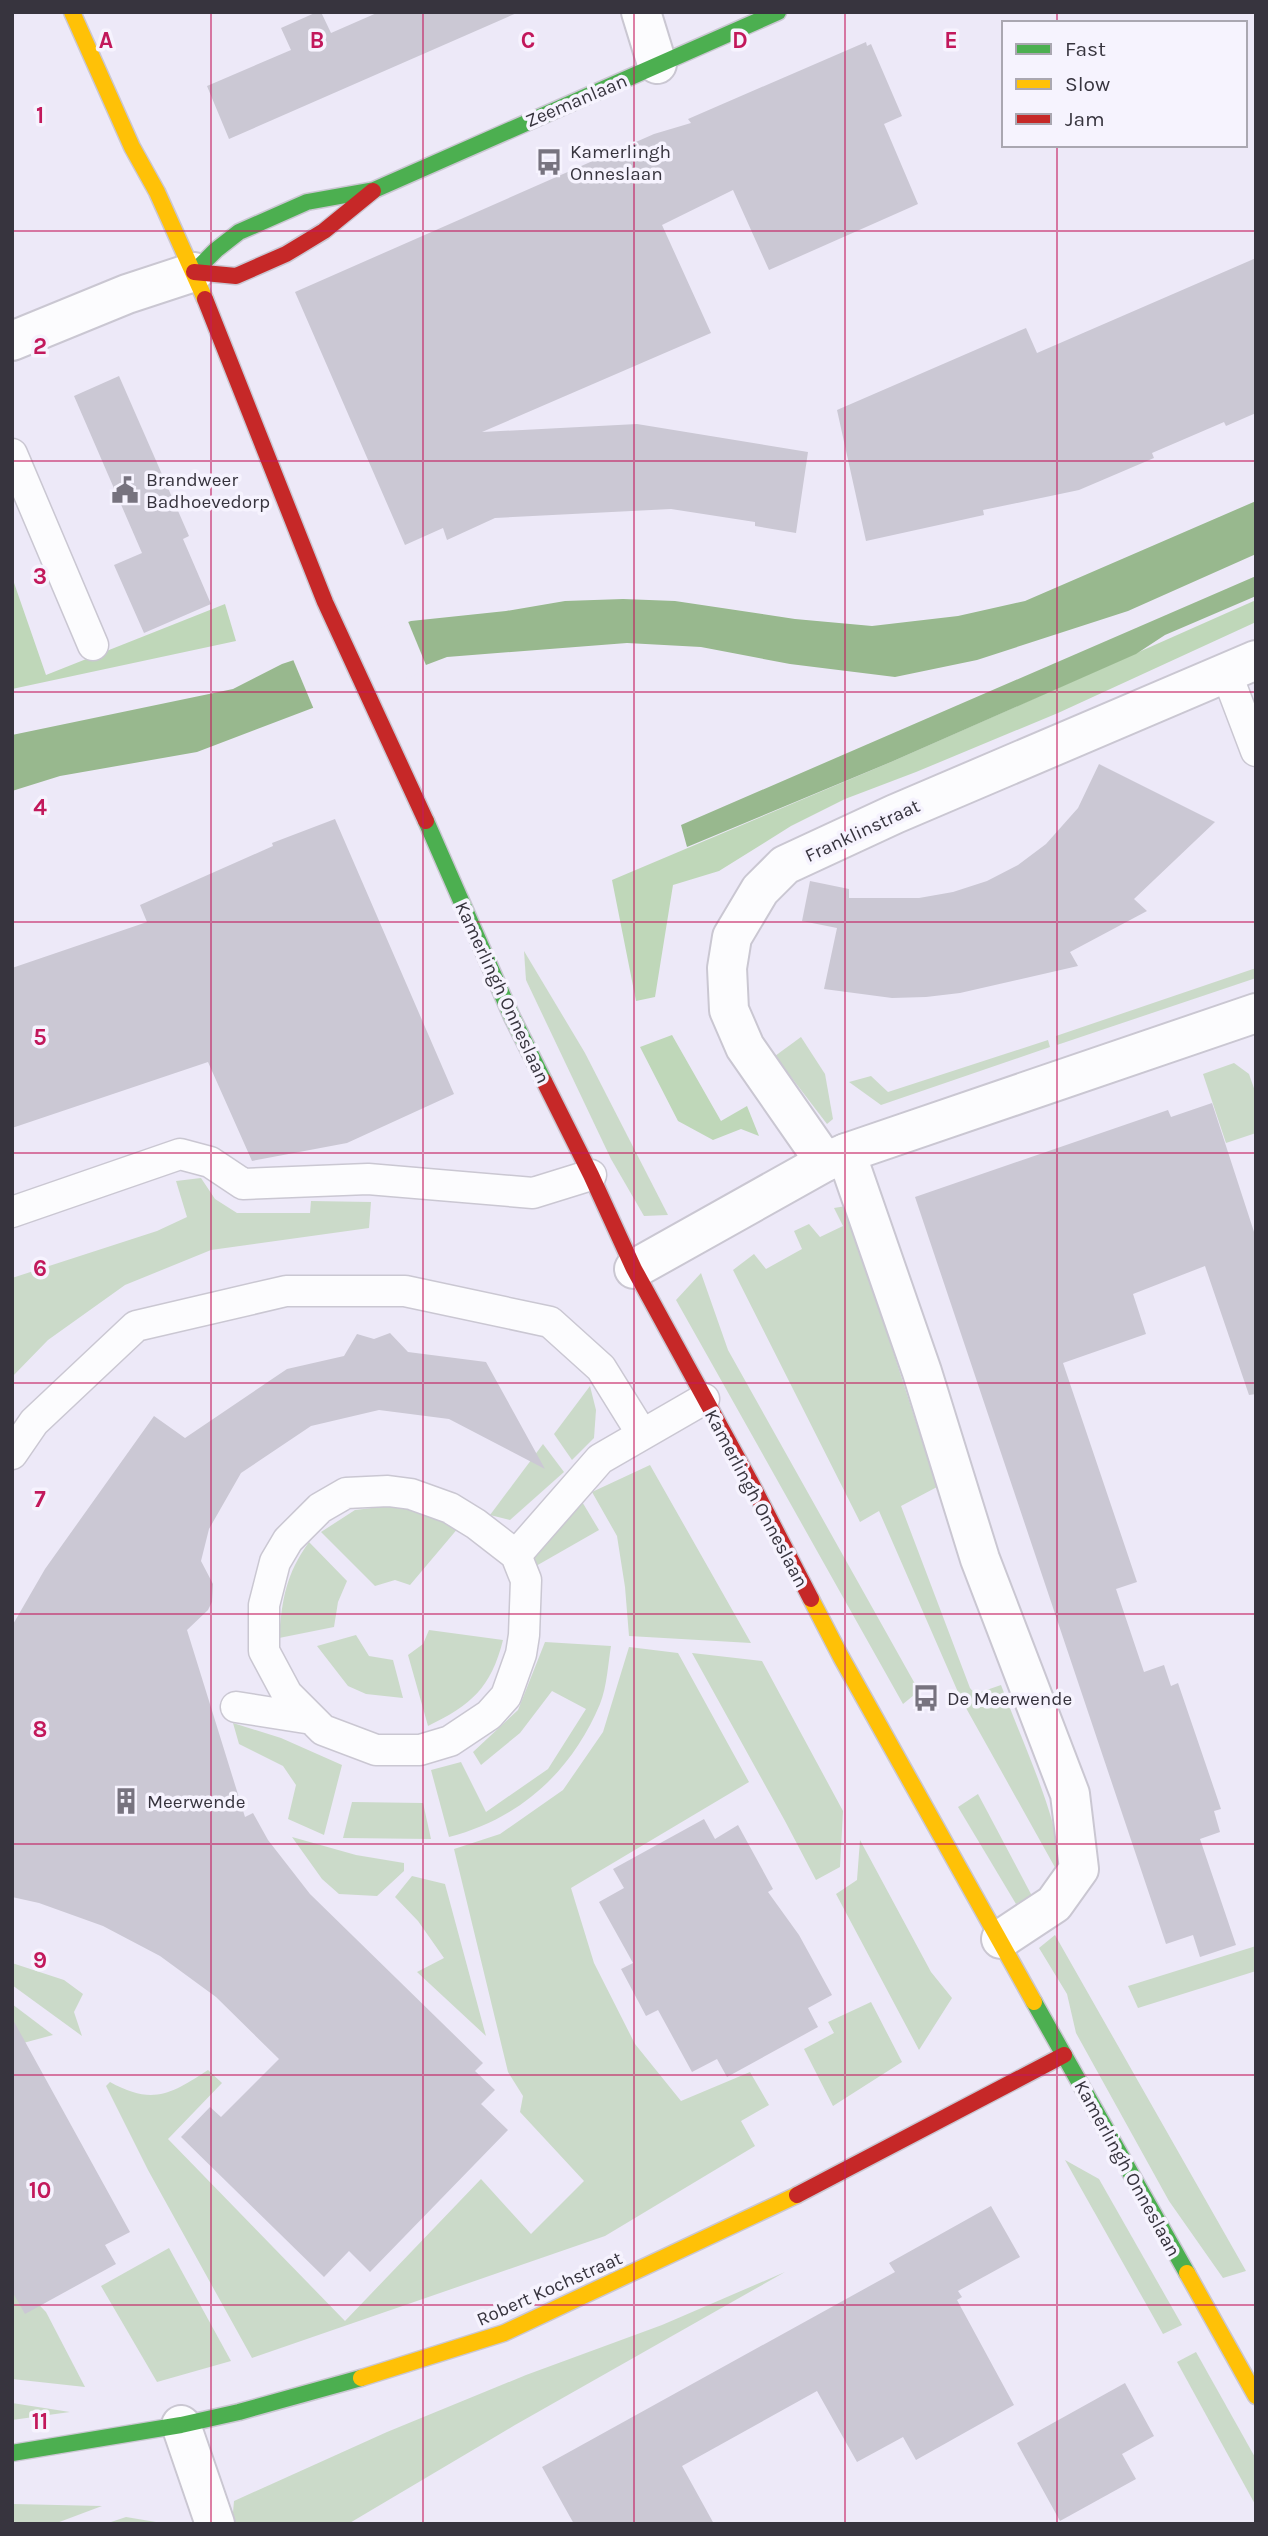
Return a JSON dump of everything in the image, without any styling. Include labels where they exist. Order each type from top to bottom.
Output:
[{"type":"street","name":"Kamerlingh Onneslaan","points":[[72,12],[132,147],[157,192],[194,272],[325,602],[384,727],[512,1017],[591,1175],[634,1269],[847,1668],[1256,2396]]},
{"type":"street","points":[[641,12],[657,64]]},
{"type":"street","name":"Zeemanlaan","points":[[194,272],[239,232],[307,202],[374,190],[778,12]]},
{"type":"street","name":"Zeemanlaan","points":[[12,341],[127,294],[194,272],[236,276],[286,254],[324,231],[374,190]]},
{"type":"street","name":"Franklinstraat","points":[[836,1158],[745,1047],[729,1010],[727,968],[732,937],[760,890],[785,864],[1241,666]]},
{"type":"street","points":[[634,1269],[836,1158],[1256,1013]]},
{"type":"street","points":[[836,1158],[922,1372],[979,1559],[1070,1794],[1080,1869],[1054,1905],[1001,1939]]},
{"type":"street","name":"Robert Kochstraat","points":[[12,2453],[181,2426],[366,2377],[504,2333],[791,2199],[1064,2055]]},
{"type":"street","points":[[181,2426],[215,2524]]},
{"type":"lane","points":[[12,454],[93,645]]},
{"type":"lane","points":[[1241,666],[1256,751]]},
{"type":"lane","points":[[12,1212],[180,1154],[210,1162],[243,1184],[368,1179],[533,1193],[591,1175]]},
{"type":"lane","points":[[12,1454],[34,1422],[136,1326],[286,1292],[405,1291],[550,1322],[601,1368],[642,1434]]},
{"type":"lane","points":[[516,1555],[600,1459],[704,1399]]},
{"type":"lane","points":[[388,1491],[411,1494],[450,1508],[516,1555],[526,1580],[521,1654],[506,1696],[489,1715],[450,1741],[421,1750],[376,1750],[323,1730],[312,1719],[287,1694],[264,1651],[264,1605],[275,1562],[288,1540],[320,1507],[346,1493],[388,1491]]},
{"type":"lane","points":[[236,1707],[312,1719]]},
{"type":"shaded area","points":[[1256,501],[1256,554],[1128,611],[977,660],[895,677],[790,664],[701,647],[627,643],[447,657],[197,752],[60,776],[12,791],[12,735],[233,689],[282,664],[411,621],[506,611],[565,601],[623,599],[675,601],[795,619],[872,626],[958,616],[1025,601]]},
{"type":"shaded area","points":[[1256,576],[1256,596],[1165,635],[1136,654],[891,762],[687,847],[681,825]]},
{"type":"shaded area","points":[[12,577],[46,675],[225,604],[236,641],[12,689]]},
{"type":"shaded area","points":[[1256,600],[1256,622],[1058,713],[845,799],[791,826],[719,871],[673,885],[655,997],[636,1001],[612,880],[891,762]]},
{"type":"shaded area","points":[[524,951],[585,1053],[668,1215],[644,1216],[611,1159],[526,980]]},
{"type":"shaded area","points":[[1256,968],[1256,978],[1057,1045],[1056,1036]]},
{"type":"shaded area","points":[[672,1035],[721,1121],[747,1106],[759,1136],[741,1129],[713,1140],[678,1121],[640,1047]]},
{"type":"shaded area","points":[[801,1037],[825,1074],[833,1119],[827,1124],[775,1056]]},
{"type":"shaded area","points":[[1048,1040],[1050,1047],[881,1105],[849,1082],[871,1076],[888,1092]]},
{"type":"shaded area","points":[[1234,1063],[1249,1074],[1256,1094],[1256,1133],[1226,1143],[1203,1074]]},
{"type":"shaded area","points":[[201,1178],[215,1199],[237,1213],[310,1213],[311,1201],[371,1202],[369,1228],[211,1250],[125,1285],[48,1340],[12,1377],[12,1278],[157,1231],[187,1217],[176,1181]]},
{"type":"shaded area","points":[[846,1206],[937,1487],[901,1506],[970,1688],[975,1694],[1001,1685],[1046,1800],[1063,1871],[1057,1871],[961,1699],[879,1511],[860,1522],[733,1270],[754,1254],[766,1269],[802,1249],[794,1231],[809,1224],[820,1237],[843,1226],[834,1208]]},
{"type":"shaded area","points":[[701,1273],[728,1350],[919,1691],[903,1704],[676,1300]]},
{"type":"shaded area","points":[[590,1386],[596,1410],[594,1438],[572,1460],[554,1434]]},
{"type":"shaded area","points":[[543,1444],[564,1472],[510,1520],[490,1515]]},
{"type":"shaded area","points":[[650,1465],[751,1643],[629,1636],[617,1536],[592,1492]]},
{"type":"shaded area","points":[[581,1500],[599,1530],[529,1570],[538,1541]]},
{"type":"shaded area","points":[[397,1505],[427,1511],[459,1527],[410,1585],[395,1580],[375,1586],[321,1532],[355,1510]]},
{"type":"shaded area","points":[[309,1542],[347,1581],[338,1602],[334,1627],[279,1638],[286,1587]]},
{"type":"shaded area","points":[[429,1630],[503,1640],[492,1671],[477,1693],[456,1710],[428,1726],[408,1655],[423,1644]]},
{"type":"shaded area","points":[[356,1635],[369,1656],[393,1660],[403,1698],[366,1694],[348,1686],[317,1646]]},
{"type":"shaded area","points":[[545,1642],[611,1646],[600,1704],[575,1751],[541,1789],[499,1818],[449,1837],[431,1770],[461,1762],[486,1812],[548,1769],[586,1709],[552,1691],[520,1733],[481,1765],[473,1752],[518,1710]]},
{"type":"shaded area","points":[[629,1647],[678,1653],[749,1782],[571,1888],[594,1963],[635,2044],[681,2101],[750,2072],[769,2105],[741,2121],[755,2146],[605,2236],[252,2358],[148,2170],[106,2086],[110,2082],[138,2093],[160,2094],[183,2086],[208,2070],[222,2083],[168,2139],[345,2321],[481,2179],[531,2234],[584,2181],[520,2112],[523,2096],[508,2072],[454,1849],[500,1834],[563,1790],[603,1732]]},
{"type":"shaded area","points":[[692,1653],[762,1661],[843,1811],[840,1867],[816,1880]]},
{"type":"shaded area","points":[[233,1723],[281,1738],[342,1765],[324,1835],[288,1819],[296,1785],[283,1766],[239,1744]]},
{"type":"shaded area","points":[[978,1794],[1032,1896],[1016,1904],[958,1807]]},
{"type":"shaded area","points":[[352,1802],[423,1803],[431,1839],[343,1838]]},
{"type":"shaded area","points":[[292,1837],[356,1855],[404,1863],[404,1871],[377,1896],[339,1894],[322,1879]]},
{"type":"shaded area","points":[[860,1840],[931,1972],[952,1998],[919,2050],[836,1894],[857,1880]]},
{"type":"shaded area","points":[[412,1876],[445,1884],[486,2036],[417,1972],[444,1958],[418,1921],[395,1897]]},
{"type":"shaded area","points":[[1055,1935],[1246,2271],[1223,2278],[1169,2201],[1076,2033],[1067,1994],[1039,1948]]},
{"type":"shaded area","points":[[1256,1946],[1256,1971],[1138,2008],[1128,1986]]},
{"type":"shaded area","points":[[12,1963],[64,1980],[83,1994],[74,2012],[82,2036],[12,1985]]},
{"type":"shaded area","points":[[871,2002],[902,2062],[833,2106],[804,2049],[834,2033],[828,2022]]},
{"type":"shaded area","points":[[12,2004],[53,2035],[12,2046]]},
{"type":"shaded area","points":[[1065,2160],[1099,2179],[1182,2325],[1163,2334]]},
{"type":"shaded area","points":[[169,2248],[231,2361],[157,2382],[101,2286]]},
{"type":"shaded area","points":[[785,2272],[515,2425],[348,2524],[232,2524],[234,2501],[387,2432],[526,2375],[662,2325]]},
{"type":"shaded area","points":[[12,2277],[46,2312],[85,2387],[12,2379]]},
{"type":"shaded area","points":[[1196,2352],[1256,2459],[1256,2506],[1177,2362]]},
{"type":"shaded area","points":[[12,2403],[70,2412],[12,2420]]},
{"type":"shaded area","points":[[12,2505],[102,2506],[54,2524],[12,2524]]},
{"type":"shaded area","points":[[126,2517],[168,2524],[105,2524]]},
{"type":"pier","points":[[407,619],[428,670],[315,712],[292,657]]},
{"type":"building","points":[[321,12],[331,33],[379,12],[519,12],[229,139],[207,86],[291,50],[281,28]]},
{"type":"building","points":[[866,42],[867,46],[871,44],[902,116],[884,124],[918,204],[769,270],[733,190],[662,225],[711,333],[482,432],[637,424],[808,452],[796,533],[755,526],[755,522],[671,509],[495,518],[447,540],[443,528],[405,545],[295,292],[654,134],[691,123],[688,119]]},
{"type":"building","points":[[1256,258],[1256,413],[1226,426],[1224,422],[1152,453],[1154,458],[1079,490],[983,510],[984,515],[866,541],[837,410],[1026,328],[1037,353]]},
{"type":"building","points":[[119,376],[189,536],[183,539],[211,604],[144,633],[114,565],[142,553],[74,396]]},
{"type":"building","points":[[1099,764],[1215,822],[1134,899],[1147,911],[1070,952],[1078,966],[960,993],[926,997],[892,998],[824,989],[837,928],[802,921],[810,881],[849,889],[849,898],[919,898],[953,892],[987,881],[1018,865],[1046,844],[1078,808]]},
{"type":"building","points":[[335,819],[454,1094],[347,1143],[252,1161],[208,1062],[12,1128],[12,968],[147,922],[140,905],[273,846],[272,843]]},
{"type":"building","points":[[1212,1103],[1256,1238],[1256,1394],[1249,1395],[1205,1266],[1133,1294],[1146,1334],[1063,1363],[1137,1582],[1116,1589],[1144,1672],[1164,1665],[1171,1686],[1178,1683],[1221,1809],[1214,1811],[1220,1832],[1200,1839],[1236,1945],[1200,1957],[1193,1935],[1166,1944],[915,1197],[1168,1110],[1171,1117]]},
{"type":"building","name":"Meerwende","points":[[390,1333],[408,1352],[486,1362],[545,1469],[449,1419],[379,1410],[311,1426],[241,1473],[209,1529],[201,1561],[213,1584],[212,1602],[208,1610],[187,1630],[245,1817],[253,1813],[268,1840],[310,1894],[483,2063],[475,2071],[495,2090],[481,2104],[508,2130],[370,2272],[349,2251],[324,2277],[181,2137],[210,2107],[221,2117],[279,2059],[216,1997],[160,1956],[103,1926],[39,1903],[12,1897],[12,1626],[45,1569],[154,1416],[185,1438],[287,1369],[344,1356],[357,1334],[374,1339]]},
{"type":"building","points":[[704,1819],[715,1839],[738,1825],[773,1889],[768,1892],[799,1935],[832,1995],[808,2008],[818,2027],[727,2077],[717,2059],[692,2072],[658,2010],[646,2016],[621,1969],[633,1963],[599,1902],[624,1888],[613,1869]]},
{"type":"building","points":[[12,2018],[130,2232],[105,2245],[116,2264],[25,2314],[12,2291]]},
{"type":"building","points":[[991,2206],[1020,2257],[958,2291],[962,2297],[957,2300],[1014,2405],[916,2460],[903,2437],[857,2462],[817,2391],[682,2466],[714,2524],[574,2524],[542,2467],[895,2272],[889,2263]]},
{"type":"building","points":[[1125,2383],[1154,2436],[1122,2454],[1136,2479],[1060,2521],[1017,2443]]},
{"type":"traffic: fast","points":[[194,272],[239,232],[307,202],[374,190],[778,12]]},
{"type":"traffic: fast","points":[[426,821],[512,1017],[544,1081]]},
{"type":"traffic: fast","points":[[1034,2002],[1187,2273]]},
{"type":"traffic: fast","points":[[12,2453],[181,2425],[361,2378]]},
{"type":"traffic: slow","points":[[72,12],[132,147],[157,192],[205,299]]},
{"type":"traffic: slow","points":[[811,1599],[1034,2002]]},
{"type":"traffic: slow","points":[[361,2378],[504,2333],[797,2195]]},
{"type":"traffic: slow","points":[[1187,2273],[1256,2396]]},
{"type":"traffic: jam","points":[[194,272],[236,276],[286,254],[324,231],[373,191]]},
{"type":"traffic: jam","points":[[205,299],[325,602],[426,821]]},
{"type":"traffic: jam","points":[[544,1081],[634,1269],[811,1599]]},
{"type":"traffic: jam","points":[[797,2195],[1064,2055]]},
{"type":"place","name":"Kamerlingh Onneslaan","points":[[549,162]]},
{"type":"place","name":"Brandweer Badhoevedorp","points":[[125,490]]},
{"type":"place","name":"De Meerwende","points":[[926,1698]]},
{"type":"place","name":"Meerwende","points":[[126,1801]]}]
